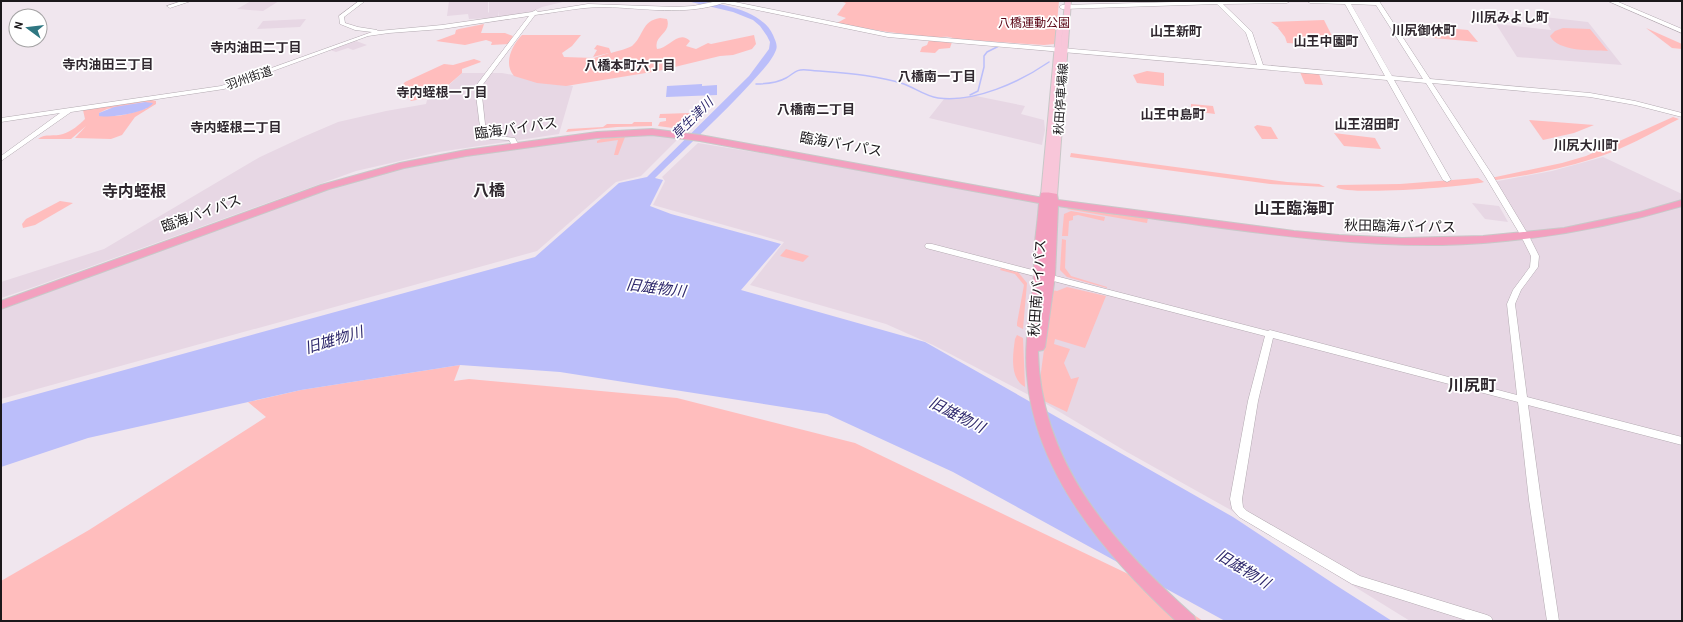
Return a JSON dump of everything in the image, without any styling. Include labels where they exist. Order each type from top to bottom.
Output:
[{"type":"highway","name":"臨海バイパス","points":[[1,301],[340,179],[427,156],[623,130],[653,129],[685,134],[1049,198]]},
{"type":"highway","name":"臨海バイパス","points":[[1,305],[343,182],[427,160],[515,144]]},
{"type":"highway","name":"秋田臨海バイパス","points":[[1523,234],[1618,215],[1682,196]]},
{"type":"highway","name":"秋田臨海バイパス","points":[[1049,198],[1286,233],[1360,240],[1443,242],[1523,234],[1613,222],[1682,203]]},
{"type":"highway","name":"秋田南バイパス","points":[[1049,198],[1043,275],[1039,283],[1033,333],[1034,387],[1042,424],[1055,456],[1081,502],[1106,537],[1144,582],[1188,621]]},
{"type":"main road","name":"秋田停車場線","points":[[1049,198],[1065,4]]},
{"type":"street","points":[[170,6],[188,1]]},
{"type":"street","points":[[362,1],[341,17],[343,24],[357,29],[378,32]]},
{"type":"street","points":[[515,144],[510,138],[490,137],[483,134],[478,87],[533,14],[578,1]]},
{"type":"street","points":[[533,14],[597,6],[678,8],[707,7],[722,1],[888,35],[1590,95],[1635,103],[1682,115]]},
{"type":"street","points":[[1065,4],[1287,1]]},
{"type":"street","points":[[1310,1],[1376,2],[1489,176],[1535,256],[1536,261],[1534,267],[1517,290],[1511,304],[1535,500],[1553,621]]},
{"type":"street","points":[[1611,1],[1682,31]]},
{"type":"street","points":[[1217,2],[1250,32],[1261,67]]},
{"type":"street","points":[[1347,2],[1388,78],[1426,141],[1447,180]]},
{"type":"street","name":"羽州街道","points":[[1,120],[222,88],[378,32],[442,27],[533,14]]},
{"type":"street","points":[[1,159],[68,110]]},
{"type":"street","points":[[929,246],[1270,333],[1682,441]]},
{"type":"street","points":[[1270,333],[1249,418],[1236,499],[1238,509],[1243,514],[1356,580],[1487,621]]},
{"type":"shaded area","points":[[251,1],[279,1],[263,11],[237,9]]},
{"type":"shaded area","points":[[449,1],[488,1],[488,13],[489,1],[567,1],[542,7],[529,13],[499,18],[498,11],[498,18],[469,19],[468,14],[447,16]]},
{"type":"shaded area","points":[[1544,17],[1588,22],[1622,65],[1517,57],[1496,24],[1551,30]]},
{"type":"shaded area","points":[[306,19],[300,27],[257,29],[263,21]]},
{"type":"shaded area","points":[[356,41],[367,45],[353,50],[348,48],[336,52],[330,50]]},
{"type":"shaded area","points":[[462,73],[502,73],[573,86],[559,134],[439,152],[356,171],[1,298],[1,282],[104,249],[260,157],[338,122],[426,104],[427,100],[448,91],[447,87]]},
{"type":"shaded area","points":[[976,96],[1025,106],[1021,114],[1044,120],[1045,130],[1042,145],[929,118],[944,99]]},
{"type":"shaded area","points":[[641,134],[680,137],[641,176],[616,182],[537,251],[1,399],[1,310],[291,201],[366,176],[439,159],[572,140]]},
{"type":"shaded area","points":[[698,143],[1066,207],[1292,237],[1368,243],[1437,245],[1527,238],[1493,182],[1552,171],[1603,157],[1682,194],[1682,621],[1410,621],[1229,509],[1127,452],[1048,405],[933,345],[886,324],[750,285],[784,242],[653,205],[665,181],[662,177]]},
{"type":"shaded area","points":[[1472,203],[1499,206],[1508,222],[1485,219]]},
{"type":"green space","name":"八橋運動公園","points":[[840,1],[1059,1],[1055,44],[1044,45],[954,39],[949,37],[873,30],[837,23],[846,18],[837,15],[846,3]]},
{"type":"green space","points":[[660,18],[667,19],[668,24],[667,28],[656,44],[657,49],[682,37],[690,41],[686,46],[696,49],[708,43],[711,44],[754,35],[756,44],[752,49],[733,55],[720,56],[658,71],[566,86],[537,83],[514,76],[509,66],[512,49],[522,35],[581,35],[572,46],[562,53],[564,57],[594,58],[609,53],[593,57],[597,50],[594,49],[597,45],[609,48],[611,53],[630,47],[636,42],[649,22]]},
{"type":"green space","points":[[1324,20],[1337,46],[1287,43],[1279,28],[1271,22]]},
{"type":"green space","points":[[484,24],[481,33],[505,33],[513,36],[509,44],[491,45],[492,42],[486,40],[465,45],[436,41],[455,34],[456,30]]},
{"type":"green space","points":[[1424,26],[1468,30],[1478,42],[1433,38]]},
{"type":"green space","points":[[1563,28],[1590,29],[1608,51],[1568,48],[1560,45],[1550,36],[1555,31]]},
{"type":"green space","points":[[1646,28],[1682,44],[1682,49],[1672,48]]},
{"type":"green space","points":[[929,40],[952,42],[950,48],[939,49],[935,53],[920,52],[922,47],[927,45]]},
{"type":"green space","points":[[474,59],[481,62],[462,69],[462,73],[446,87],[446,91],[432,97],[411,101],[400,88],[405,82],[444,64],[453,65]]},
{"type":"green space","points":[[1147,71],[1164,73],[1164,86],[1137,83],[1133,75]]},
{"type":"green space","points":[[1300,72],[1319,74],[1323,85],[1305,84]]},
{"type":"green space","points":[[152,100],[156,101],[156,104],[135,117],[122,135],[111,139],[75,138],[86,126],[71,139],[38,139],[44,136],[63,134],[72,130],[85,119],[83,110]],"holes":[[[145,102],[147,108],[117,116],[99,113],[107,109]]]},
{"type":"green space","points":[[1191,104],[1213,106],[1215,114],[1192,111],[1196,110],[1196,108],[1191,107]]},
{"type":"green space","points":[[691,113],[691,117],[702,117],[688,130],[658,126],[660,122],[666,121],[666,118],[659,118],[660,114]]},
{"type":"green space","points":[[1673,117],[1679,119],[1615,151],[1580,163],[1521,176],[1496,180],[1491,178],[1562,163],[1586,156]]},
{"type":"green space","points":[[1529,120],[1594,125],[1574,133],[1543,140]]},
{"type":"green space","points":[[634,122],[652,122],[652,126],[617,127],[566,132],[568,129],[603,127],[607,124],[632,124]]},
{"type":"green space","points":[[1257,125],[1271,127],[1278,139],[1262,139],[1254,127]]},
{"type":"green space","points":[[1334,133],[1375,138],[1381,149],[1344,146]]},
{"type":"green space","points":[[625,137],[618,155],[614,155],[618,140],[597,143],[597,141],[601,139]]},
{"type":"green space","points":[[1071,153],[1287,182],[1319,184],[1325,187],[1270,184],[1070,157]]},
{"type":"green space","points":[[1478,178],[1484,182],[1407,190],[1361,191],[1344,190],[1336,187],[1338,185],[1400,184]]},
{"type":"green space","points":[[60,201],[73,203],[35,225],[23,228],[22,224],[26,219]]},
{"type":"green space","points":[[1069,208],[1148,218],[1147,223],[1067,209]]},
{"type":"green space","points":[[1071,211],[1105,217],[1104,221],[1078,215],[1073,216],[1073,220],[1069,221],[1068,236],[1062,236],[1064,214]]},
{"type":"green space","points":[[1062,239],[1066,240],[1065,268],[1071,276],[1107,288],[1067,277],[1060,270]]},
{"type":"green space","points":[[786,249],[809,256],[803,262],[780,256]]},
{"type":"green space","points":[[1001,268],[1018,272],[1027,283],[1023,329],[1017,326],[1017,323],[1024,285],[1015,274],[1000,270]]},
{"type":"green space","points":[[1067,287],[1106,296],[1085,348],[1055,339],[1054,344],[1070,349],[1064,363],[1071,379],[1079,377],[1067,412],[1042,400],[1039,387],[1052,290],[1057,291]]},
{"type":"green space","points":[[1017,335],[1023,338],[1025,387],[1016,378],[1014,372],[1014,345]]},
{"type":"green space","points":[[460,365],[454,381],[469,379],[677,398],[855,443],[1145,582],[1203,621],[1,621],[1,581],[89,530],[266,417],[248,402],[301,390]]},
{"type":"water","name":"旧雄物川","points":[[687,1],[698,1],[723,5],[748,13],[759,19],[767,26],[773,35],[777,48],[766,67],[741,94],[655,178],[663,180],[650,206],[671,214],[781,244],[741,290],[925,342],[1233,517],[1392,621],[1225,621],[953,472],[827,414],[560,372],[460,365],[301,390],[88,438],[1,467],[1,404],[535,257],[619,183],[647,177],[749,76],[769,49],[770,42],[767,36],[760,26],[753,20],[733,12]]},
{"type":"water","points":[[702,84],[702,86],[717,85],[717,95],[666,97],[667,86]]},
{"type":"water","points":[[145,102],[153,103],[149,107],[136,112],[99,116],[99,113],[114,107]]},
{"type":"waterway","points":[[970,95],[978,91],[984,67],[984,56],[987,52],[999,46]]},
{"type":"waterway","points":[[756,84],[783,80],[797,71],[807,70],[856,74],[880,78],[904,84],[933,97],[952,99],[981,94],[996,89],[1024,77],[1049,62]]},
{"type":"district","name":"川尻みよし町","points":[[1510,17]]},
{"type":"district","name":"川尻御休町","points":[[1424,30]]},
{"type":"district","name":"山王新町","points":[[1176,31]]},
{"type":"district","name":"山王中園町","points":[[1326,41]]},
{"type":"district","name":"寺内油田二丁目","points":[[256,47]]},
{"type":"district","name":"寺内油田三丁目","points":[[108,64]]},
{"type":"district","name":"八橋本町六丁目","points":[[630,65]]},
{"type":"district","name":"八橋南一丁目","points":[[937,76]]},
{"type":"district","name":"寺内蛭根一丁目","points":[[442,92]]},
{"type":"district","name":"八橋南二丁目","points":[[816,109]]},
{"type":"district","name":"山王中島町","points":[[1173,114]]},
{"type":"district","name":"山王沼田町","points":[[1367,124]]},
{"type":"district","name":"寺内蛭根二丁目","points":[[236,127]]},
{"type":"district","name":"川尻大川町","points":[[1586,145]]},
{"type":"district","name":"八橋","points":[[489,190]]},
{"type":"district","name":"寺内蛭根","points":[[134,191]]},
{"type":"district","name":"山王臨海町","points":[[1294,208]]},
{"type":"district","name":"川尻町","points":[[1472,385]]},
{"type":"water label","name":"草生津川","points":[[692,118]]}]
